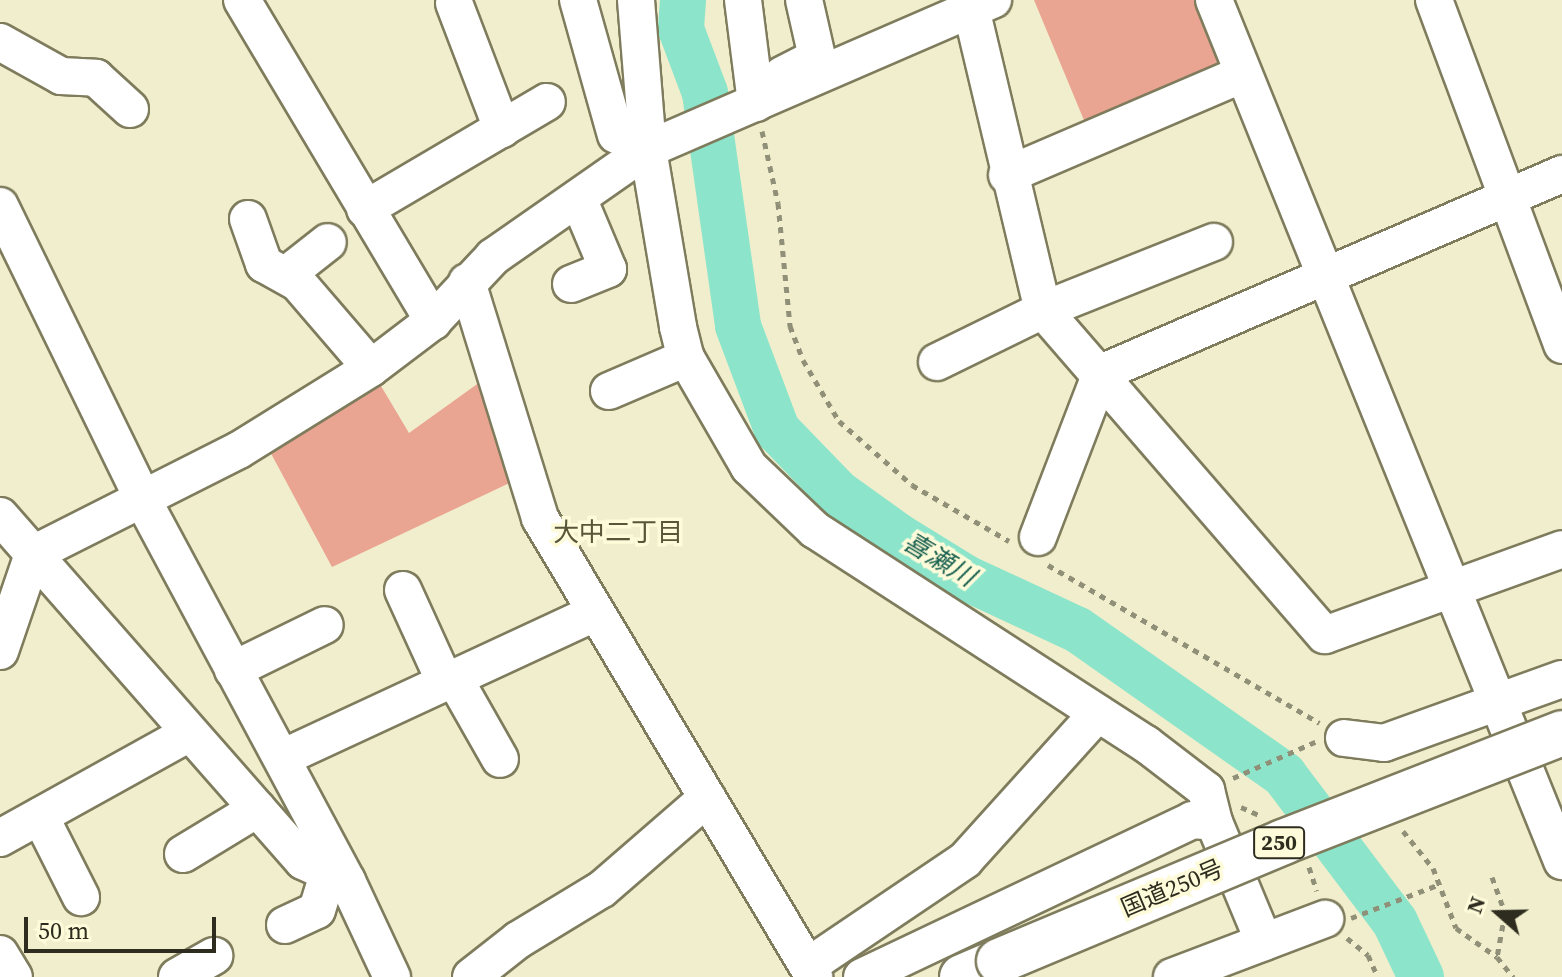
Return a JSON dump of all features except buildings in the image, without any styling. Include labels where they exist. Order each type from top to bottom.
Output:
[{"type":"highway","name":"国道250号","points":[[1000,972],[1283,842],[1562,733]]},
{"type":"highway","name":"国道250号","points":[[1000,972],[1308,862],[1562,764]]},
{"type":"street","points":[[242,0],[433,321]]},
{"type":"street","points":[[578,0],[631,137],[686,358],[749,467],[815,530],[1098,713],[1206,790],[1214,822],[1264,942]]},
{"type":"street","points":[[631,137],[636,0]]},
{"type":"street","points":[[743,0],[755,100]]},
{"type":"street","points":[[755,100],[784,73],[817,57],[804,0]]},
{"type":"street","points":[[1214,0],[1240,75],[1327,275],[1500,701],[1554,821],[1562,861]]},
{"type":"street","points":[[1434,0],[1562,345]]},
{"type":"street","points":[[454,3],[502,129]]},
{"type":"street","points":[[0,651],[33,554],[239,450],[371,368],[433,321],[467,282],[578,198],[631,137],[755,100],[978,3],[1007,175],[1043,310],[1101,373],[1325,635],[1562,549]]},
{"type":"street","points":[[0,42],[61,76],[96,78],[130,109]]},
{"type":"street","points":[[1007,175],[1240,75]]},
{"type":"street","points":[[365,209],[547,102]]},
{"type":"street","points":[[1033,548],[1101,373],[1562,174]]},
{"type":"street","points":[[571,284],[608,269],[578,198]]},
{"type":"street","points":[[0,206],[142,499],[282,758],[338,877],[390,976]]},
{"type":"street","points":[[248,219],[264,264],[286,275],[371,368]]},
{"type":"street","points":[[286,275],[328,242]]},
{"type":"street","points":[[937,362],[1043,310],[1214,242]]},
{"type":"street","points":[[467,282],[540,518],[811,972],[965,860],[1098,713]]},
{"type":"street","points":[[609,391],[686,358]]},
{"type":"street","points":[[0,516],[188,734],[303,861],[338,877]]},
{"type":"street","points":[[403,590],[450,680],[500,759]]},
{"type":"street","points":[[282,758],[596,612]]},
{"type":"street","points":[[233,670],[325,625]]},
{"type":"street","points":[[1334,738],[1384,743],[1562,679]]},
{"type":"street","points":[[0,838],[188,734]]},
{"type":"street","points":[[471,977],[518,940],[602,889],[707,798]]},
{"type":"street","points":[[183,854],[257,809]]},
{"type":"street","points":[[40,816],[81,897]]},
{"type":"street","points":[[862,977],[1192,820],[1214,822]]},
{"type":"street","points":[[285,925],[317,910],[338,877]]},
{"type":"street","points":[[1173,977],[1264,942],[1332,921]]},
{"type":"street","points":[[0,954],[14,977]]},
{"type":"path","points":[[755,100],[778,203],[790,326],[839,421],[872,455],[912,485],[1033,548],[1334,738]]},
{"type":"path","points":[[1229,780],[1334,738]]},
{"type":"path","points":[[1395,822],[1440,884],[1456,928],[1497,957],[1513,977]]},
{"type":"path","points":[[1492,877],[1505,913],[1497,957]]},
{"type":"path","points":[[1332,921],[1440,884]]},
{"type":"shaded area","points":[[1034,0],[1197,0],[1221,59],[1216,71],[1086,125]]},
{"type":"shaded area","points":[[487,377],[516,480],[332,567],[267,446],[378,381],[409,433]]},
{"type":"waterway","name":"喜瀬川","points":[[683,0],[681,29],[705,93],[738,326],[777,430],[838,493],[898,536],[966,578],[1078,630],[1284,775],[1395,922],[1421,977]]},
{"type":"district","name":"大中二丁目","points":[[618,533]]}]
